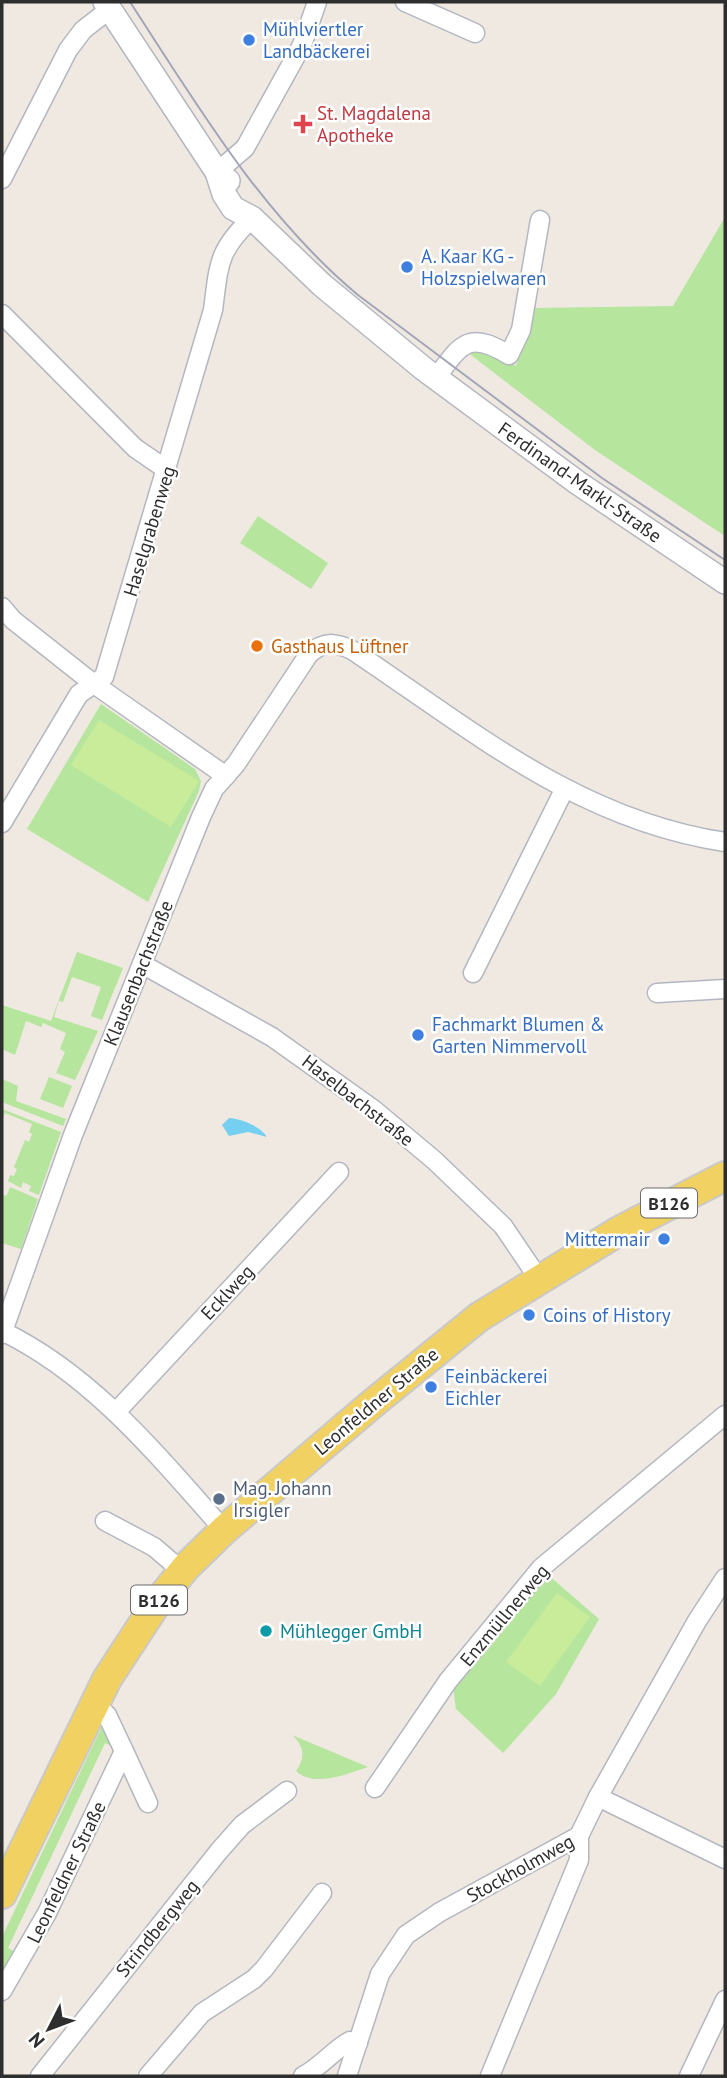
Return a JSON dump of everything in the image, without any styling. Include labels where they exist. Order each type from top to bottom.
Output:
[{"type":"main road","name":"Leonfeldner Straße","points":[[2,1894],[94,1703],[134,1635],[182,1572],[223,1530],[445,1342],[539,1279],[655,1210],[725,1176]]},
{"type":"street","points":[[217,172],[245,148],[302,45],[317,2]]},
{"type":"street","points":[[405,2],[475,33]]},
{"type":"street","points":[[2,179],[68,50],[83,30],[108,6]]},
{"type":"street","name":"Ferdinand-Markl-Straße","points":[[108,6],[217,172],[227,201],[236,211],[252,218],[322,285],[436,378],[578,483],[725,582]]},
{"type":"street","name":"Haselgrabenweg","points":[[2,823],[79,694],[104,677],[213,310],[222,254],[229,240],[252,218]]},
{"type":"street","points":[[436,378],[456,350],[471,342],[491,344],[509,355],[521,330],[540,220]]},
{"type":"street","points":[[2,314],[135,448],[167,470]]},
{"type":"street","points":[[2,607],[13,620],[94,684],[226,776]]},
{"type":"street","name":"Klausenbachstraße","points":[[2,1332],[73,1135],[201,817],[214,789],[226,776],[309,654],[328,643],[352,650],[564,790]]},
{"type":"street","points":[[473,973],[564,790],[649,826],[725,842]]},
{"type":"street","name":"Haselbachstraße","points":[[142,964],[272,1037],[373,1109],[434,1160],[503,1226],[539,1279]]},
{"type":"street","points":[[657,993],[725,989]]},
{"type":"street","name":"Ecklweg","points":[[116,1412],[339,1172]]},
{"type":"street","points":[[2,1332],[32,1348],[75,1377],[116,1412],[223,1530]]},
{"type":"street","name":"Enzmüllnerweg","points":[[375,1788],[448,1681],[541,1568],[725,1415]]},
{"type":"street","points":[[105,1521],[155,1547],[182,1572]]},
{"type":"street","name":"Stockholmweg","points":[[347,2076],[380,1974],[406,1935],[440,1912],[579,1836],[598,1797],[697,1621],[725,1578]]},
{"type":"street","points":[[94,1703],[107,1715],[148,1803]]},
{"type":"street","name":"Leonfeldner Straße","points":[[2,1990],[47,1913],[124,1751]]},
{"type":"street","name":"Strindbergweg","points":[[40,2076],[242,1825],[287,1791]]},
{"type":"street","points":[[598,1797],[725,1859]]},
{"type":"street","points":[[490,2076],[579,1860],[579,1836]]},
{"type":"street","points":[[148,2076],[202,2013],[254,1979],[264,1969],[322,1893]]},
{"type":"street","points":[[689,2076],[725,2000]]},
{"type":"street","points":[[303,2076],[319,2067],[350,2041],[358,2043]]},
{"type":"green space","points":[[725,217],[725,536],[595,450],[467,352],[482,347],[516,366],[532,308],[673,306]]},
{"type":"green space","points":[[258,516],[328,563],[311,589],[240,543]]},
{"type":"green space","points":[[101,704],[195,769],[201,781],[199,791],[148,902],[27,829]]},
{"type":"green space","points":[[99,720],[199,781],[171,827],[71,765]]},
{"type":"green space","points":[[77,952],[123,968],[102,1020],[91,1016],[101,987],[72,977],[63,1002],[59,1001],[54,1017],[98,1031],[75,1080],[56,1073],[65,1052],[60,1049],[66,1033],[43,1023],[41,1027],[26,1021],[15,1055],[2,1049],[2,1005],[51,1021]]},
{"type":"green space","points":[[49,1077],[72,1086],[63,1108],[40,1099]]},
{"type":"green space","points":[[2,1079],[18,1086],[16,1101],[66,1119],[63,1126],[2,1102]]},
{"type":"green space","points":[[2,1109],[61,1132],[39,1195],[29,1191],[31,1186],[23,1182],[21,1188],[8,1181],[17,1169],[14,1167],[25,1140],[29,1142],[32,1124],[5,1113],[2,1121]]},
{"type":"green space","points":[[10,1187],[38,1199],[21,1249],[2,1243],[2,1196],[7,1195]]},
{"type":"green space","points":[[547,1574],[599,1619],[556,1694],[503,1753],[456,1709],[453,1687]]},
{"type":"green space","points":[[557,1593],[590,1617],[540,1686],[506,1662]]},
{"type":"green space","points":[[104,1722],[117,1749],[105,1743],[8,1948],[19,1954],[2,1979],[2,1937]]},
{"type":"green space","points":[[292,1735],[368,1767],[331,1778],[312,1779],[303,1776],[296,1771],[302,1752]]},
{"type":"water","points":[[229,1118],[250,1124],[267,1137],[248,1132],[229,1136],[222,1125]]},
{"type":"tram line","points":[[130,2],[233,157],[291,230],[323,263],[358,295],[602,478],[725,560]]},
{"type":"place","name":"Mühlviertler Landbäckerei","points":[[249,40]]},
{"type":"place","name":"St. Magdalena Apotheke","points":[[303,124]]},
{"type":"place","name":"A. Kaar KG - Holzspielwaren","points":[[407,267]]},
{"type":"place","name":"Gasthaus Lüftner","points":[[257,646]]},
{"type":"place","name":"Fachmarkt Blumen & Garten Nimmervoll","points":[[418,1035]]},
{"type":"place","name":"Mittermair","points":[[664,1239]]},
{"type":"place","name":"Coins of History","points":[[529,1315]]},
{"type":"place","name":"Feinbäckerei Eichler","points":[[431,1387]]},
{"type":"place","name":"Mag. Johann Irsigler","points":[[219,1499]]},
{"type":"place","name":"Mühlegger GmbH","points":[[266,1631]]}]
